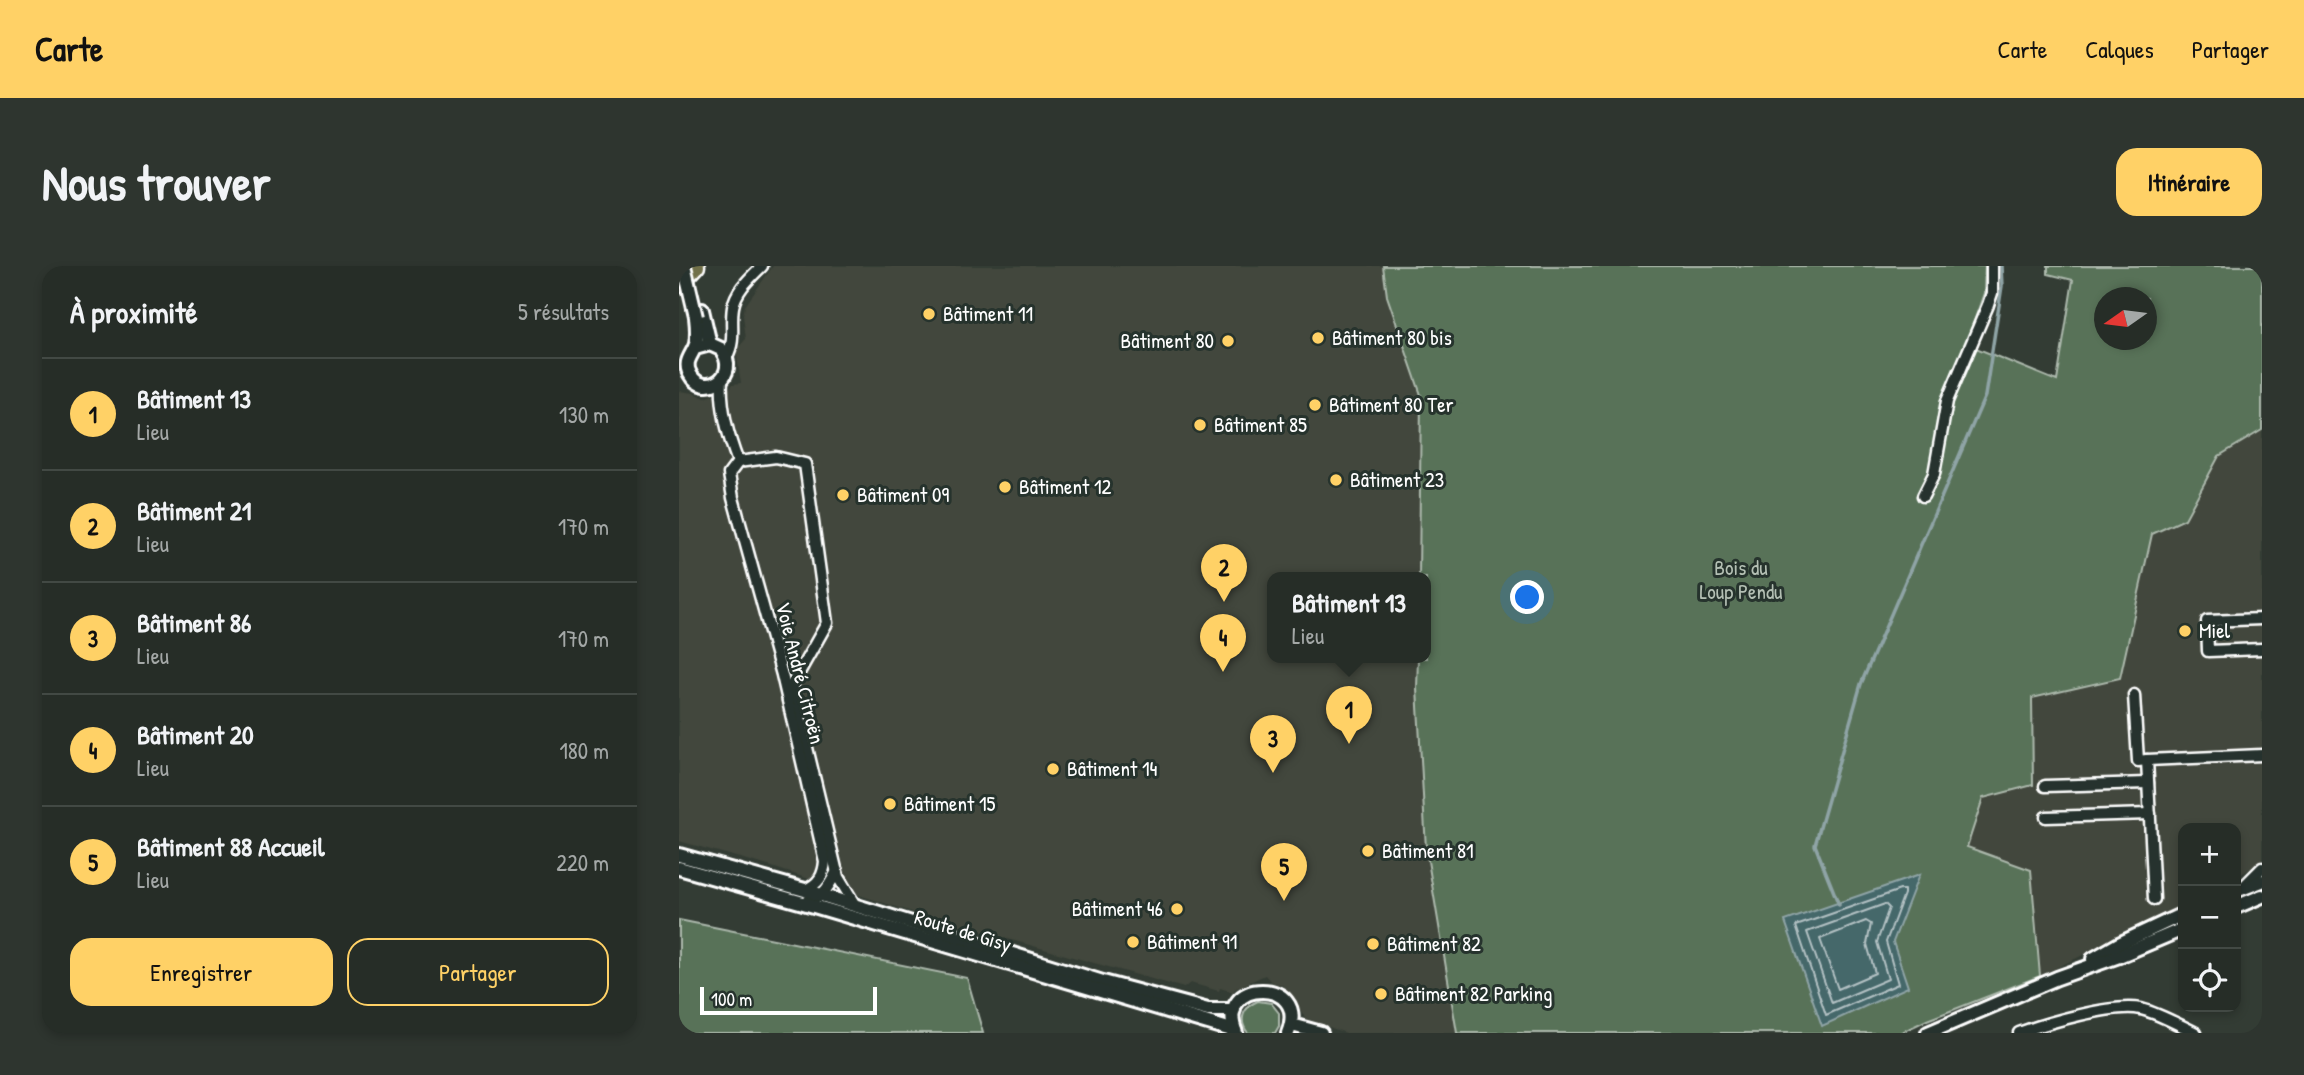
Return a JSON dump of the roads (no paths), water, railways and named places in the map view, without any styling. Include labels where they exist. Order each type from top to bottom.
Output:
[{"type":"highway","points":[[679,284],[694,266]]},
{"type":"street","points":[[684,266],[712,345],[727,356]]},
{"type":"street","points":[[694,266],[698,328],[687,357],[689,372],[695,380]]},
{"type":"street","points":[[679,382],[695,380],[708,385],[722,379],[726,373],[727,356],[733,340],[733,305],[741,288],[762,266]]},
{"type":"street","points":[[1923,496],[1934,474],[1947,401],[1988,304],[1992,266]]},
{"type":"street","points":[[687,357],[724,340],[732,326]]},
{"type":"street","points":[[722,379],[722,401],[730,440],[738,462],[776,457],[805,464],[827,623],[792,685],[837,871],[844,890],[855,906]]},
{"type":"street","name":"Voie André Citroën","points":[[738,462],[729,474],[733,498],[782,675],[825,861],[820,880],[804,896]]},
{"type":"street","points":[[2262,619],[2207,621],[2208,651],[2262,649]]},
{"type":"street","points":[[2134,695],[2138,761],[2262,755]]},
{"type":"street","points":[[2147,760],[2154,898]]},
{"type":"street","points":[[2045,786],[2148,783]]},
{"type":"street","points":[[2046,817],[2150,814]]},
{"type":"street","name":"Route de Gisy","points":[[679,855],[1236,1032]]},
{"type":"street","name":"Route de Gisy","points":[[679,868],[804,896],[821,896],[1103,982],[1208,1010],[1234,1010]]},
{"type":"street","points":[[2241,888],[2262,868]]},
{"type":"street","points":[[821,896],[827,891],[837,871]]},
{"type":"street","points":[[2241,890],[2262,881]]},
{"type":"street","points":[[2241,905],[2262,896]]},
{"type":"street","points":[[2073,972],[2119,944],[2178,916]]},
{"type":"street","points":[[1928,1033],[2178,931]]},
{"type":"street","points":[[1236,1032],[1234,1010],[1242,998],[1249,992],[1268,990],[1285,999],[1290,1008],[1290,1029],[1321,1033]]},
{"type":"street","points":[[2019,1033],[2047,1023],[2120,1008],[2140,1009],[2196,1033]]},
{"type":"water","points":[[1919,875],[1893,942],[1908,987],[1822,1026],[1785,921]]},
{"type":"waterway","points":[[1839,905],[1815,845],[1861,684],[1985,396],[2002,286],[2001,266]]},
{"type":"place","name":"Bâtiment 11","points":[[929,314]]},
{"type":"place","name":"Bâtiment 80 bis","points":[[1318,338]]},
{"type":"place","name":"Bâtiment 80","points":[[1228,341]]},
{"type":"place","name":"Bâtiment 80 Ter","points":[[1315,405]]},
{"type":"place","name":"Bâtiment 85","points":[[1200,425]]},
{"type":"place","name":"Bâtiment 23","points":[[1336,480]]},
{"type":"place","name":"Bâtiment 12","points":[[1005,487]]},
{"type":"place","name":"Bâtiment 09","points":[[843,495]]},
{"type":"place","name":"Bâtiment 21","points":[[1224,602]]},
{"type":"place","name":"Miel","points":[[2185,631]]},
{"type":"place","name":"Bâtiment 20","points":[[1223,672]]},
{"type":"place","name":"Bâtiment 13","points":[[1349,744]]},
{"type":"place","name":"Bâtiment 14","points":[[1053,769]]},
{"type":"place","name":"Bâtiment 86","points":[[1273,773]]},
{"type":"place","name":"Bâtiment 15","points":[[890,804]]},
{"type":"place","name":"Bâtiment 81","points":[[1368,851]]},
{"type":"place","name":"Bâtiment 88 Accueil","points":[[1284,901]]},
{"type":"place","name":"Bâtiment 46","points":[[1177,909]]},
{"type":"place","name":"Bâtiment 91","points":[[1133,942]]},
{"type":"place","name":"Bâtiment 82","points":[[1373,944]]},
{"type":"place","name":"Bâtiment 82 Parking","points":[[1381,994]]},
{"type":"park label","name":"Bois du Loup Pendu","points":[[1741,580]]}]
